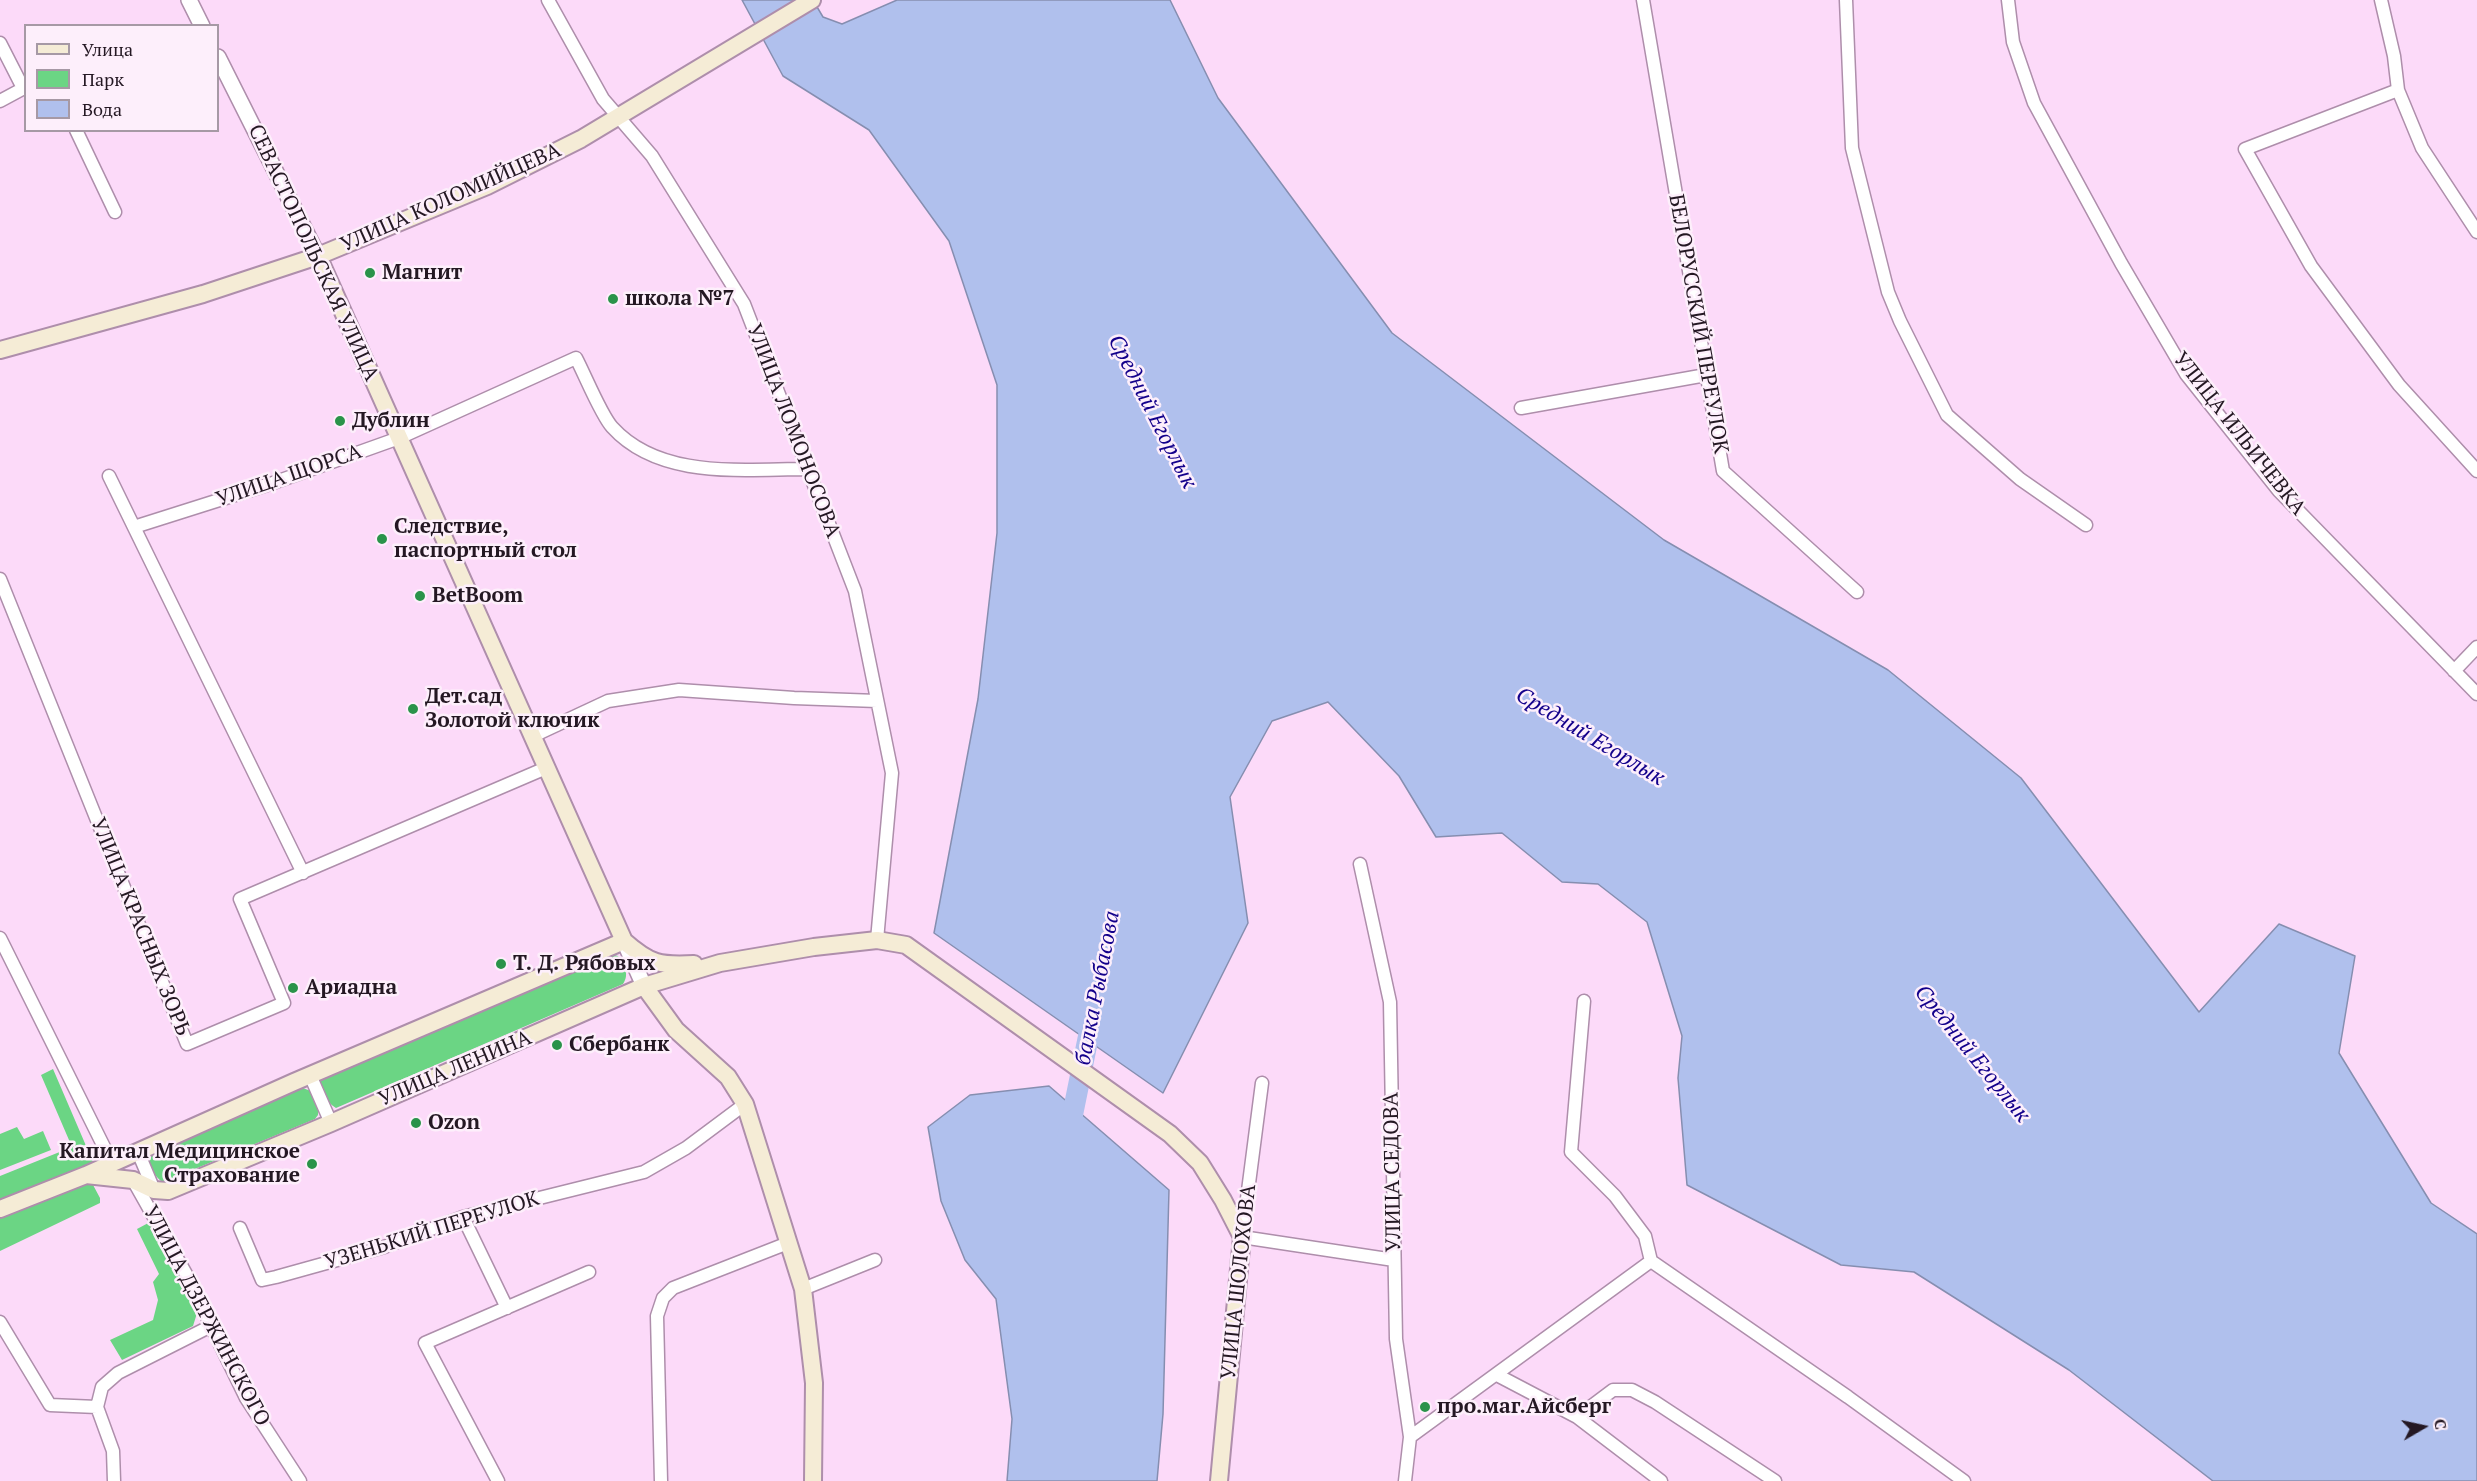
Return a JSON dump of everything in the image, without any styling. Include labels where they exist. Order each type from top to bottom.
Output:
[{"type":"main road","name":"УЛИЦА КОЛОМИЙЦЕВА","points":[[0,350],[203,294],[318,256],[488,186],[581,139],[812,0]]},
{"type":"main road","name":"СЕВАСТОПОЛЬСКАЯ УЛИЦА","points":[[318,256],[624,941]]},
{"type":"main road","points":[[0,1209],[86,1175],[310,1075],[624,941],[644,959],[671,965],[720,963],[814,947],[877,940],[906,945],[1170,1134],[1200,1163],[1242,1237]]},
{"type":"main road","name":"УЛИЦА ЛЕНИНА","points":[[154,1190],[168,1191],[331,1123],[644,986],[720,963]]},
{"type":"main road","name":"СЕВАСТОПОЛЬСКАЯ УЛИЦА","points":[[644,986],[676,1030],[728,1077],[745,1104],[802,1289],[814,1383],[813,1481]]},
{"type":"main road","points":[[86,1175],[133,1180],[154,1190]]},
{"type":"main road","name":"УЛИЦА ШОЛОХОВА","points":[[1219,1481],[1242,1237]]},
{"type":"street","points":[[189,0],[201,24]]},
{"type":"street","name":"УЛИЦА ЛОМОНОСОВА","points":[[548,0],[603,99],[652,156],[744,304],[855,591],[892,773],[877,940]]},
{"type":"street","name":"БЕЛОРУССКИЙ ПЕРЕУЛОК","points":[[1643,0],[1723,471],[1857,592]]},
{"type":"street","points":[[1846,0],[1852,148],[1888,292],[1900,321],[1947,414],[2020,479],[2086,525]]},
{"type":"street","name":"УЛИЦА ИЛЬИЧЕВКА","points":[[2008,0],[2013,42],[2034,103],[2121,263],[2186,374],[2279,491],[2477,694]]},
{"type":"street","points":[[2381,0],[2394,56],[2398,90],[2422,148],[2477,232]]},
{"type":"street","points":[[0,43],[24,88],[0,101]]},
{"type":"street","name":"СЕВАСТОПОЛЬСКАЯ УЛИЦА","points":[[219,59],[318,256]]},
{"type":"street","points":[[2398,90],[2245,149],[2311,266],[2399,385],[2477,471]]},
{"type":"street","points":[[77,132],[114,212]]},
{"type":"street","name":"УЛИЦА ЩОРСА","points":[[134,527],[273,483],[399,438],[576,358],[610,426],[633,446],[678,465],[729,469],[807,469]]},
{"type":"street","points":[[1521,408],[1706,375]]},
{"type":"street","points":[[109,476],[303,873],[546,768]]},
{"type":"street","name":"УЛИЦА КРАСНЫХ ЗОРЬ","points":[[0,579],[187,1044],[284,1003],[240,899],[303,873]]},
{"type":"street","points":[[2454,671],[2477,647]]},
{"type":"street","points":[[533,736],[608,701],[679,690],[877,701]]},
{"type":"street","name":"УЛИЦА СЕДОВА","points":[[1360,864],[1390,1002],[1396,1339],[1410,1437],[1405,1481]]},
{"type":"street","points":[[0,938],[112,1163]]},
{"type":"street","name":"СЕВАСТОПОЛЬСКАЯ УЛИЦА","points":[[624,941],[644,986]]},
{"type":"street","points":[[1584,1001],[1571,1152],[1615,1196],[1645,1236],[1651,1261],[1848,1396],[1964,1481]]},
{"type":"street","points":[[310,1075],[331,1123]]},
{"type":"street","name":"УЛИЦА ШОЛОХОВА","points":[[1242,1237],[1262,1083]]},
{"type":"street","name":"УЗЕНЬКИЙ ПЕРЕУЛОК","points":[[240,1228],[262,1280],[384,1247],[463,1217],[644,1172],[686,1148],[745,1104]]},
{"type":"street","points":[[138,1152],[154,1190]]},
{"type":"street","name":"УЛИЦА ДЗЕРЖИНСКОГО","points":[[133,1180],[186,1274],[246,1398],[300,1481]]},
{"type":"street","points":[[463,1217],[507,1308]]},
{"type":"street","points":[[1242,1237],[1394,1260]]},
{"type":"street","points":[[661,1481],[657,1316],[663,1298],[673,1288],[789,1243]]},
{"type":"street","points":[[802,1289],[875,1260]]},
{"type":"street","points":[[1410,1437],[1651,1261]]},
{"type":"street","points":[[498,1481],[425,1343],[589,1272]]},
{"type":"street","points":[[0,1322],[50,1405],[97,1407]]},
{"type":"street","points":[[114,1481],[113,1451],[97,1407],[102,1387],[118,1372],[211,1326]]},
{"type":"street","points":[[1497,1375],[1576,1417],[1661,1481]]},
{"type":"street","points":[[1576,1417],[1613,1390],[1632,1390],[1655,1402],[1775,1481]]},
{"type":"green space","points":[[611,954],[618,956],[624,967],[626,977],[623,984],[336,1108],[323,1093],[320,1081],[324,1077]]},
{"type":"green space","points":[[53,1069],[93,1162],[0,1202],[0,1176],[72,1147],[41,1075]]},
{"type":"green space","points":[[300,1087],[311,1091],[318,1107],[318,1115],[315,1119],[166,1181],[162,1182],[152,1170],[149,1154]]},
{"type":"green space","points":[[17,1127],[24,1139],[43,1131],[51,1150],[0,1170],[0,1134]]},
{"type":"green space","points":[[86,1182],[92,1183],[100,1198],[100,1203],[0,1251],[0,1218]]},
{"type":"green space","points":[[152,1221],[198,1310],[193,1326],[122,1360],[110,1340],[153,1320],[158,1300],[153,1282],[159,1274],[137,1229]]},
{"type":"water","name":"Средний Егорлык","points":[[742,0],[813,0],[823,17],[842,24],[897,0],[1170,0],[1218,98],[1392,333],[1664,540],[1888,670],[2021,778],[2199,1012],[2279,924],[2355,956],[2339,1053],[2431,1203],[2477,1234],[2477,1481],[2213,1481],[2069,1370],[1914,1272],[1841,1265],[1687,1185],[1678,1078],[1682,1036],[1647,922],[1598,884],[1562,882],[1502,833],[1436,837],[1399,776],[1328,702],[1272,721],[1230,797],[1248,923],[1163,1093],[934,933],[978,699],[997,533],[997,385],[949,241],[869,130],[783,76]]},
{"type":"water","points":[[1049,1086],[1169,1190],[1163,1414],[1157,1481],[1007,1481],[1012,1419],[996,1299],[965,1260],[941,1201],[928,1127],[970,1095]]},
{"type":"waterway","name":"балка Рыбасова","points":[[1068,1137],[1093,1014]]},
{"type":"place","name":"Магнит","points":[[370,273]]},
{"type":"place","name":"школа №7","points":[[613,299]]},
{"type":"place","name":"Дублин","points":[[340,421]]},
{"type":"place","name":"Следствие, паспортный стол","points":[[382,539]]},
{"type":"place","name":"BetBoom","points":[[420,596]]},
{"type":"place","name":"Дет.сад Золотой ключик","points":[[413,709]]},
{"type":"place","name":"Т. Д. Рябовых","points":[[501,964]]},
{"type":"place","name":"Ариадна","points":[[293,988]]},
{"type":"place","name":"Сбербанк","points":[[557,1045]]},
{"type":"place","name":"Ozon","points":[[416,1123]]},
{"type":"place","name":"Капитал Медицинское Страхование","points":[[312,1164]]},
{"type":"place","name":"про.маг.Айсберг","points":[[1425,1407]]}]
